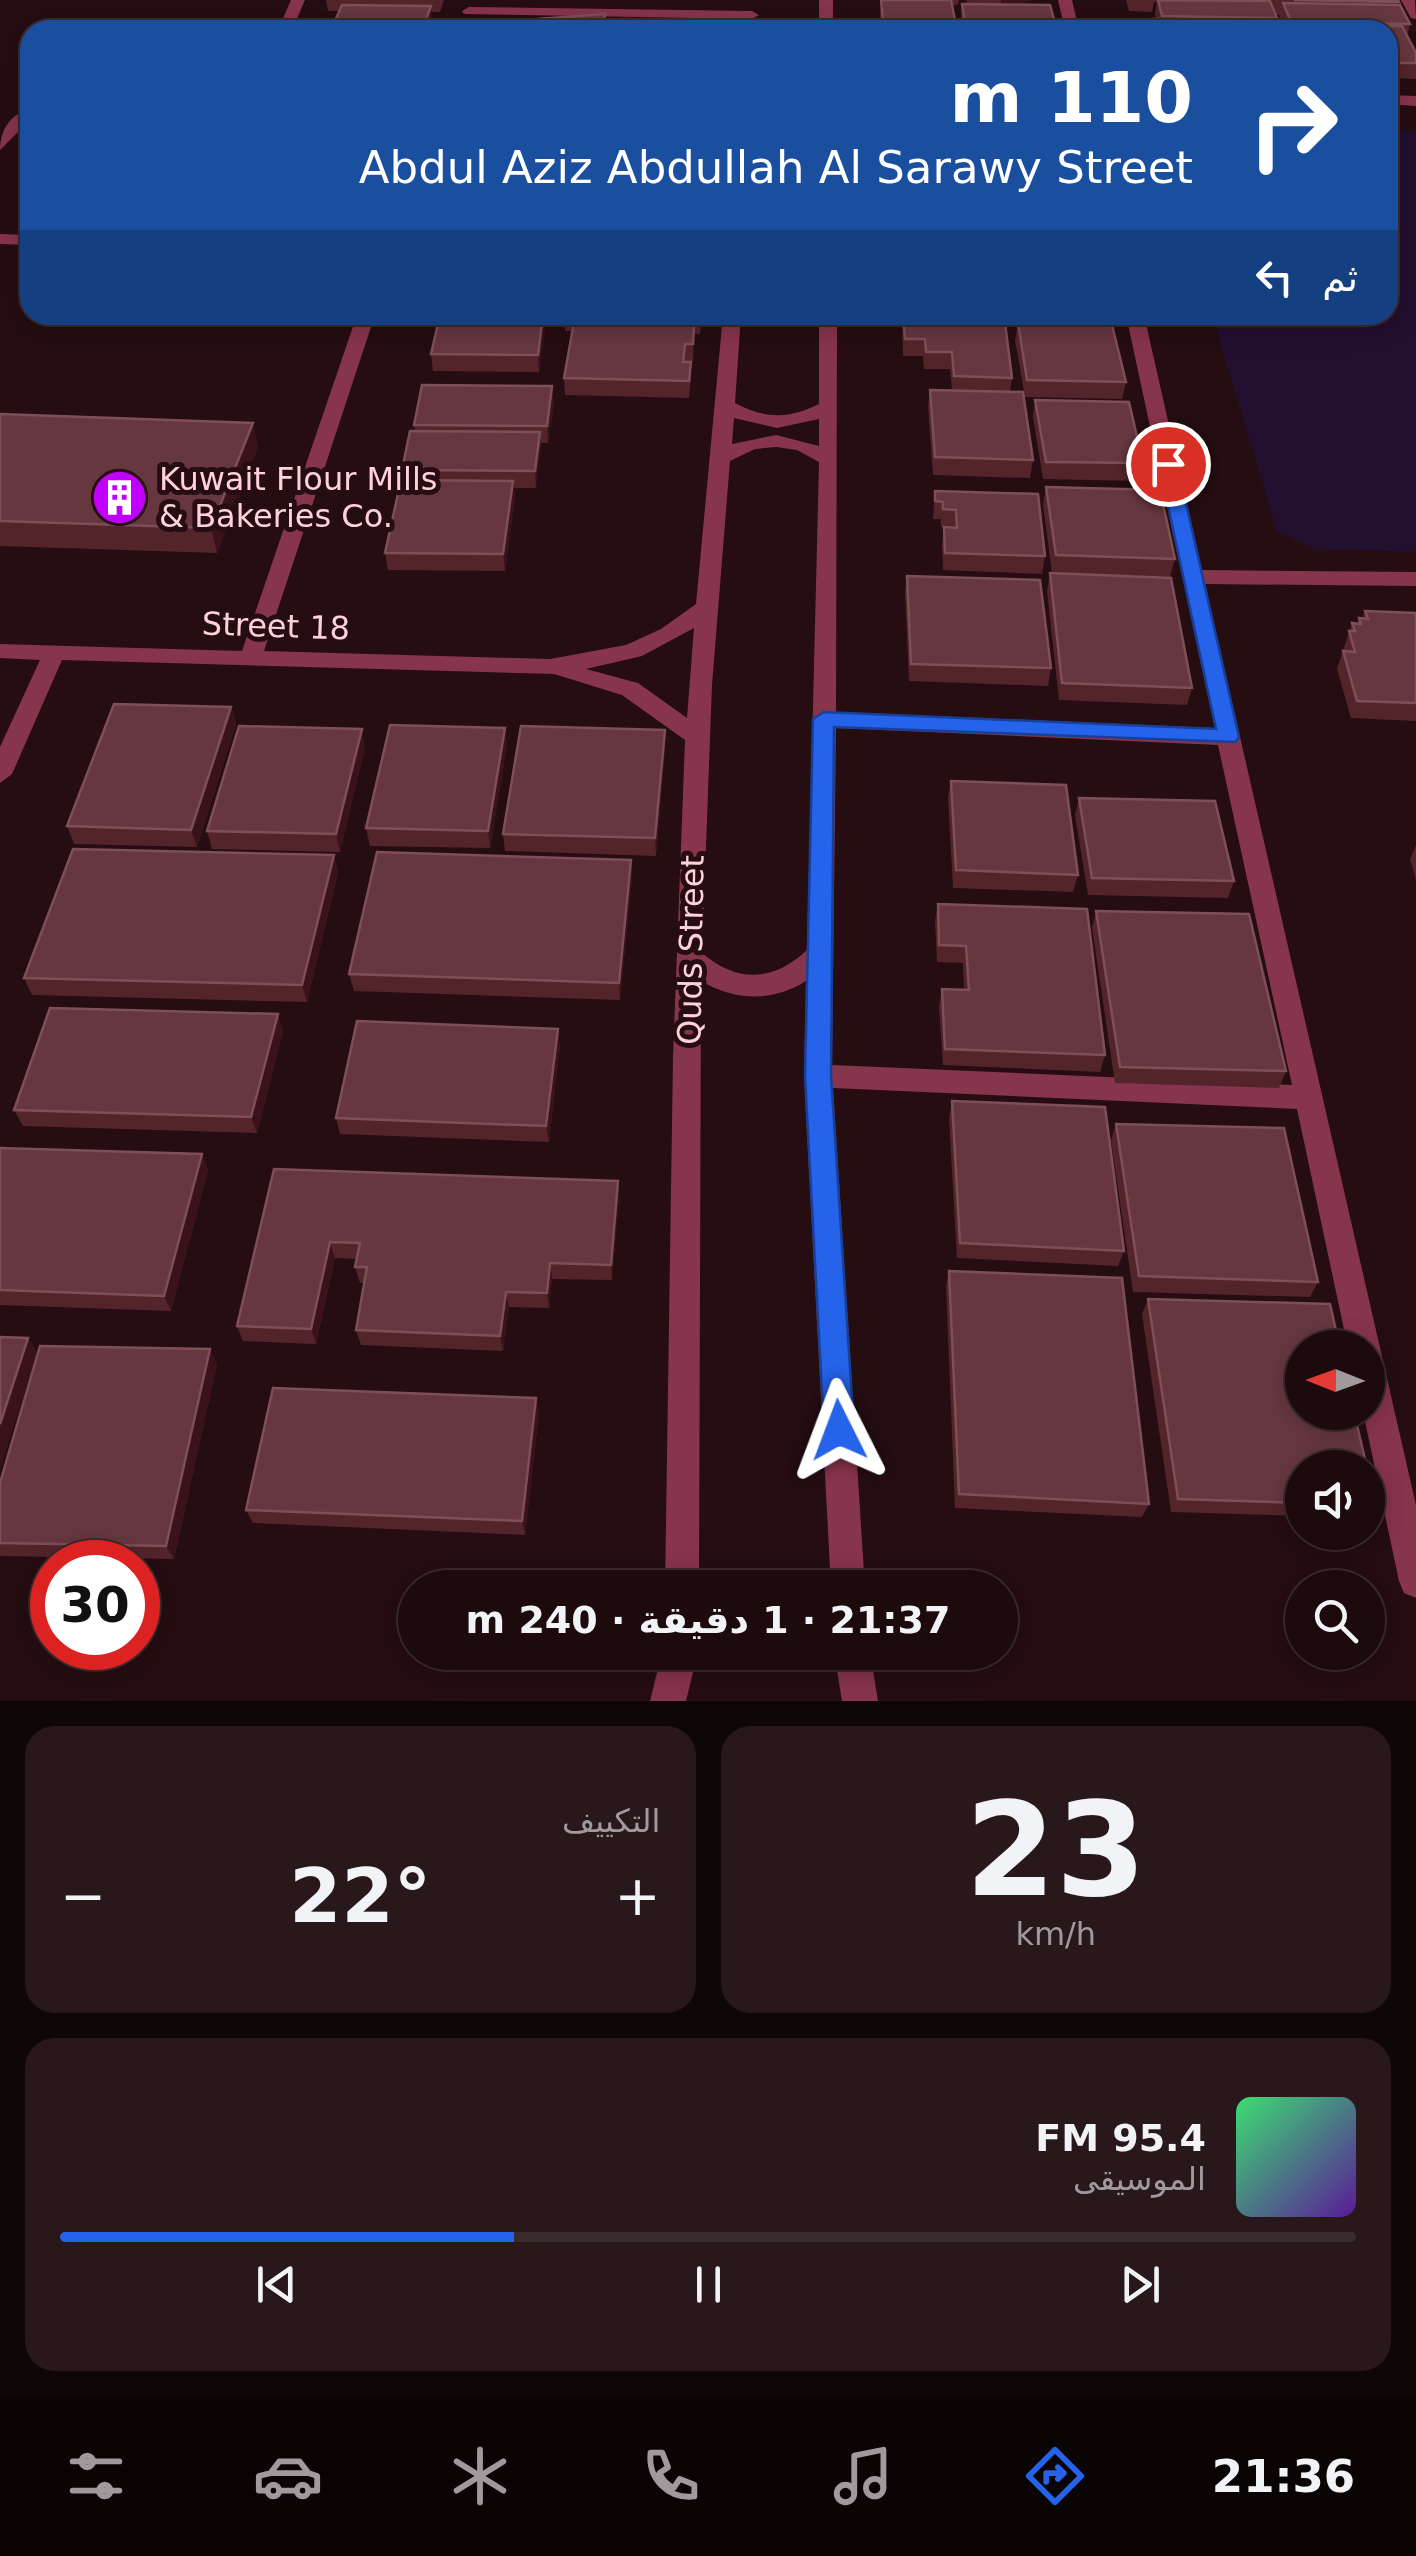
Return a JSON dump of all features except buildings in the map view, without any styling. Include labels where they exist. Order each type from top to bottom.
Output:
[{"type":"street","points":[[1408,0],[1416,15]]},
{"type":"street","points":[[470,5],[752,15]]},
{"type":"street","points":[[0,145],[20,119]]},
{"type":"street","points":[[251,658],[363,325]]},
{"type":"street","name":"Quds Street","points":[[682,1570],[689,957],[697,736],[731,325]]},
{"type":"street","points":[[828,325],[818,1076],[847,1570]]},
{"type":"street","points":[[1137,325],[1360,1330]]},
{"type":"street","points":[[726,406],[740,415],[778,422],[798,421],[828,407]]},
{"type":"street","points":[[723,457],[737,448],[777,440],[816,450],[829,460]]},
{"type":"street","points":[[1193,577],[1416,579]]},
{"type":"street","name":"Street 18","points":[[0,651],[550,667],[629,654],[666,639],[708,606]]},
{"type":"street","points":[[0,774],[54,653]]},
{"type":"street","name":"Street 18","points":[[550,667],[630,689],[697,736]]},
{"type":"street","points":[[824,719],[1229,737]]},
{"type":"street","points":[[689,957],[706,974],[729,985],[755,988],[782,984],[804,972],[818,955]]},
{"type":"street","points":[[818,1076],[1309,1098]]},
{"type":"street","points":[[1383,1430],[1416,1580]]},
{"type":"street","points":[[668,1701],[676,1670]]},
{"type":"street","points":[[855,1670],[860,1701]]},
{"type":"shaded area","points":[[1398,130],[1416,132],[1416,552],[1315,549],[1277,531],[1215,325],[1398,325]]},
{"type":"place","name":"Kuwait Flour Mills & Bakeries Co.","points":[[120,497]]},
{"type":"route","points":[[839,1430],[818,1076],[824,719],[1229,737],[1168,464]]}]
